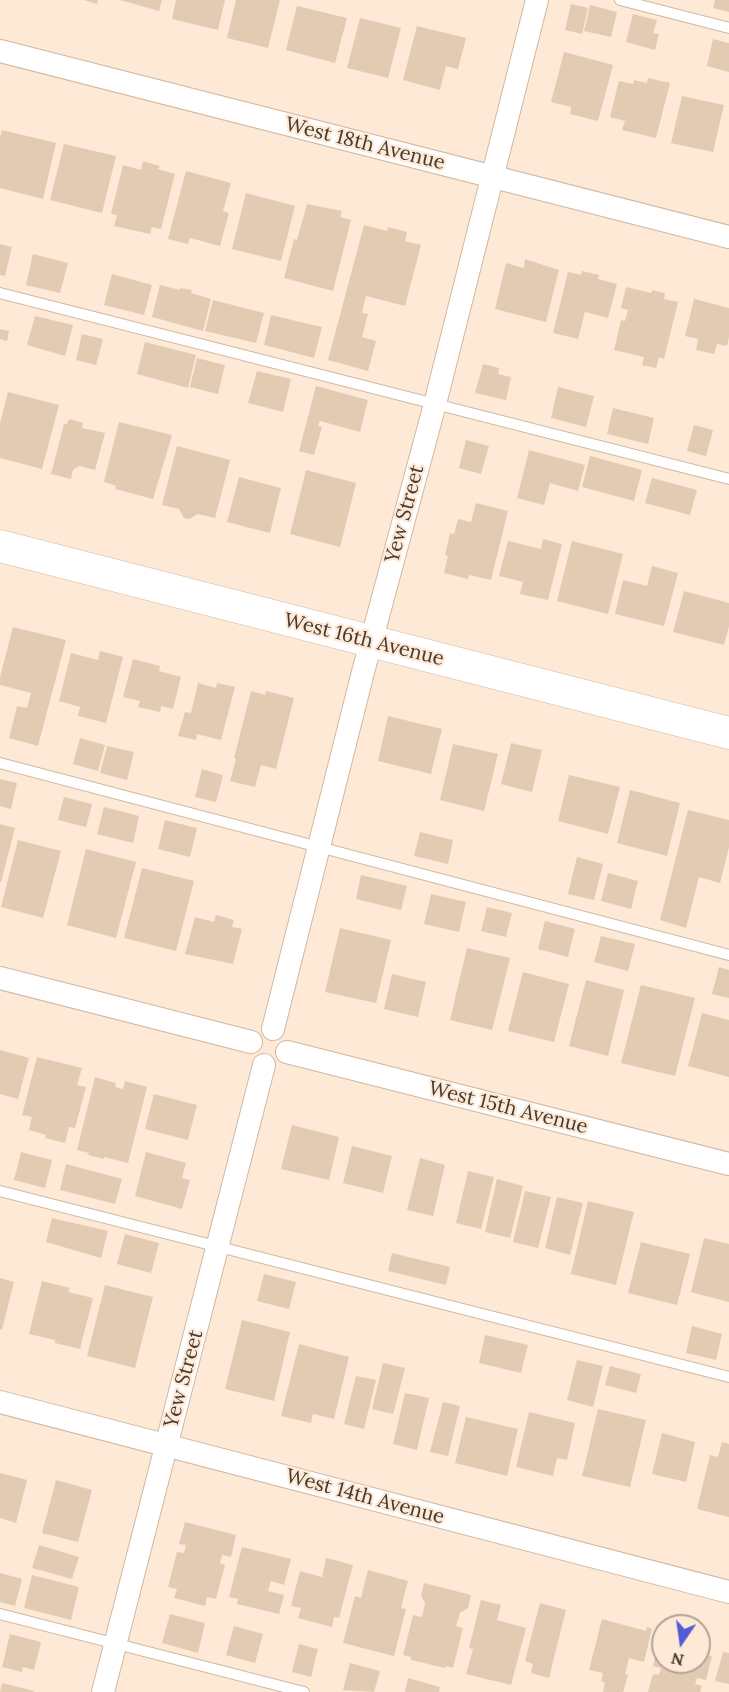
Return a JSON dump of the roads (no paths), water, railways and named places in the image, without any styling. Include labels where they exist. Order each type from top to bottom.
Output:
[{"type":"main road","name":"West 16th Avenue","points":[[0,546],[729,733]]},
{"type":"street","name":"Yew Street","points":[[273,1029],[537,0]]},
{"type":"street","name":"West 18th Avenue","points":[[0,51],[729,237]]},
{"type":"street","points":[[0,978],[251,1042]]},
{"type":"street","points":[[268,1028],[273,1029],[279,1031],[286,1040],[286,1057],[276,1065],[264,1065],[255,1059],[250,1048],[251,1042],[258,1032],[268,1028]]},
{"type":"street","name":"West 15th Avenue","points":[[287,1052],[729,1164]]},
{"type":"street","name":"Yew Street","points":[[103,1692],[264,1065]]},
{"type":"street","name":"West 14th Avenue","points":[[0,1402],[729,1592]]},
{"type":"lane","points":[[620,0],[729,28]]},
{"type":"lane","points":[[0,293],[729,479]]},
{"type":"lane","points":[[0,763],[729,955]]},
{"type":"lane","points":[[0,1191],[729,1377]]},
{"type":"lane","points":[[0,1614],[304,1692]]}]
